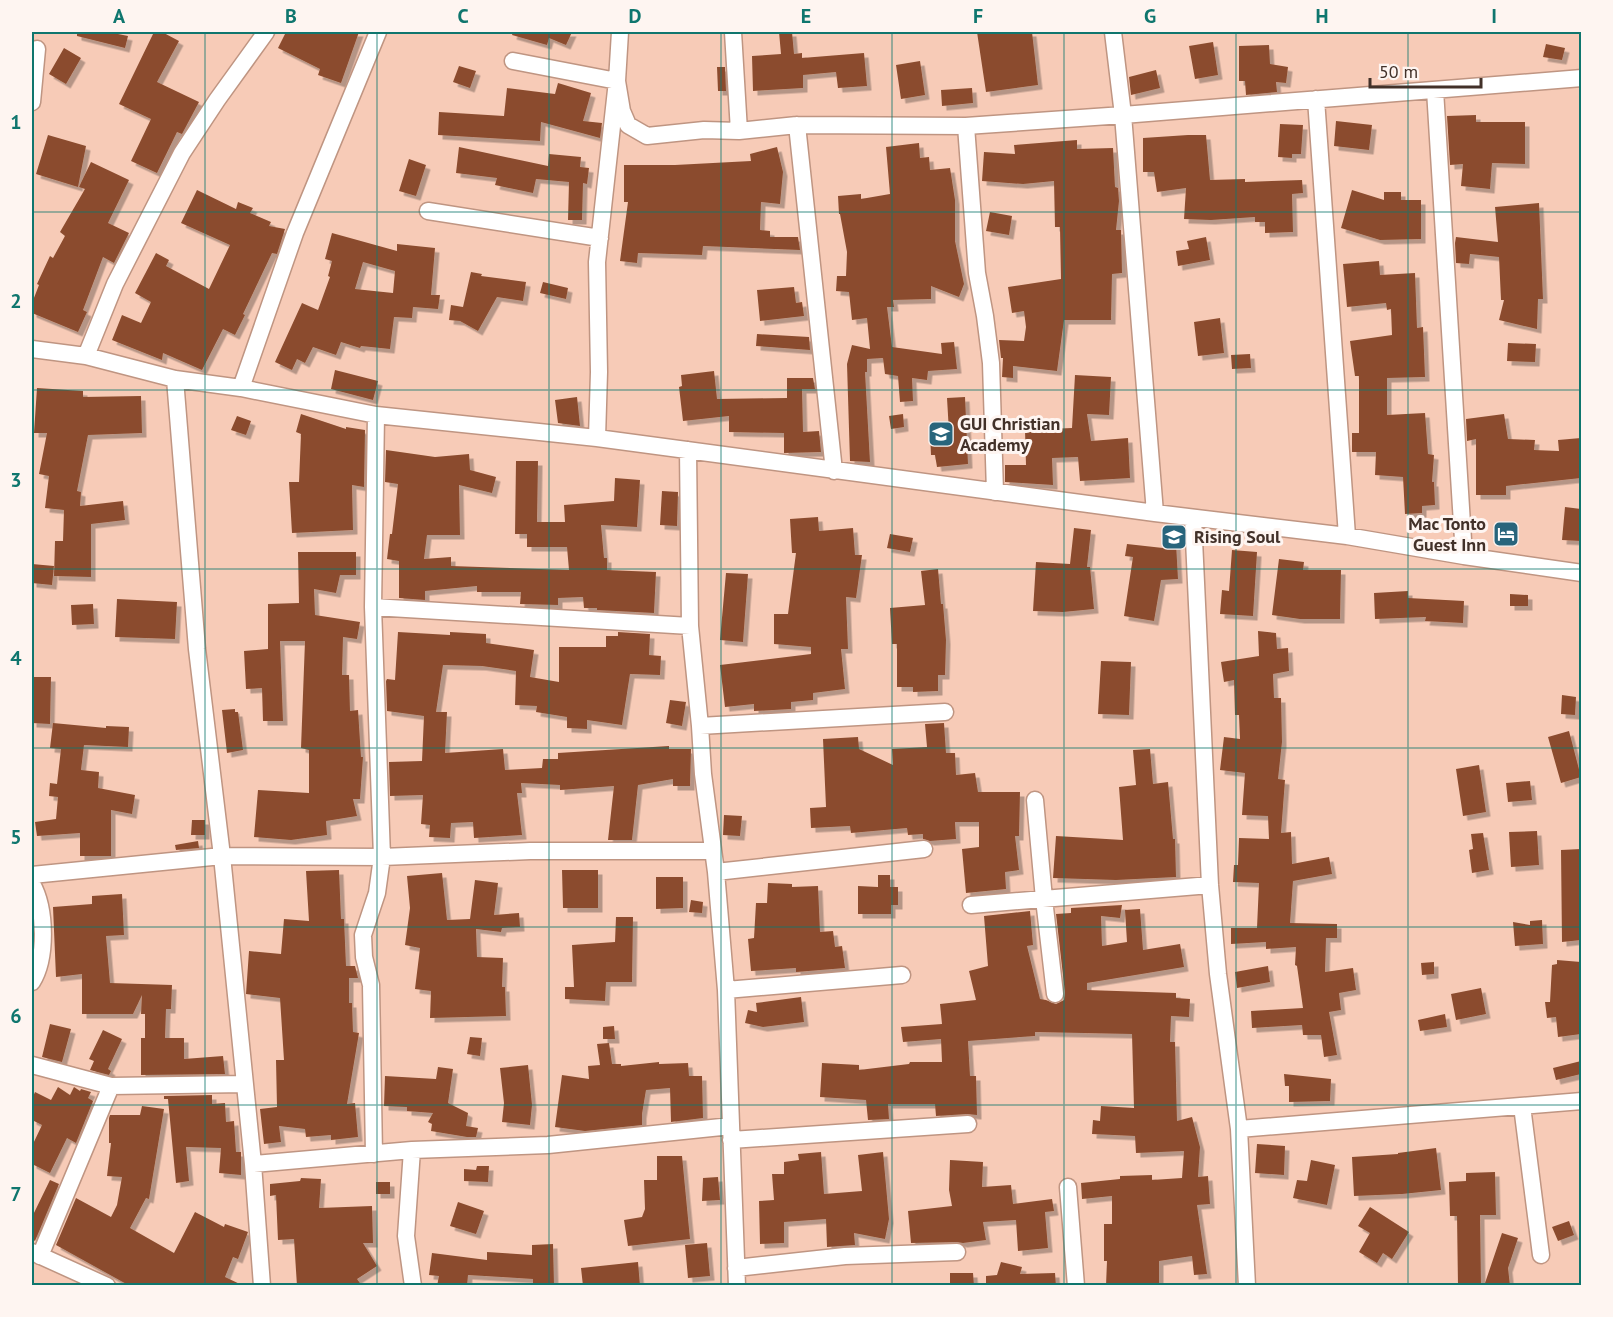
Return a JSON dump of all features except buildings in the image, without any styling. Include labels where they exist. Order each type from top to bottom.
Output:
[{"type":"street","points":[[86,356],[115,284],[182,153],[266,32]]},
{"type":"street","points":[[241,388],[296,233],[378,32]]},
{"type":"street","points":[[597,438],[599,372],[597,262],[617,81],[620,32]]},
{"type":"street","points":[[733,32],[739,131]]},
{"type":"street","points":[[1113,32],[1123,115],[1155,513]]},
{"type":"street","points":[[32,102],[38,49]]},
{"type":"street","points":[[513,61],[617,81]]},
{"type":"street","points":[[617,81],[622,111],[628,125],[647,136],[704,130],[739,131],[797,125],[966,126],[1581,78]]},
{"type":"street","points":[[1435,90],[1464,556]]},
{"type":"street","points":[[1316,99],[1347,536]]},
{"type":"street","points":[[797,125],[834,471]]},
{"type":"street","points":[[966,126],[977,273],[986,316],[992,363],[995,492]]},
{"type":"street","points":[[428,211],[600,238]]},
{"type":"street","points":[[32,349],[86,356],[175,379],[241,388],[376,415],[597,438],[1193,518],[1347,536],[1581,573]]},
{"type":"street","points":[[175,379],[197,649],[222,856],[253,1164],[262,1286]]},
{"type":"street","points":[[374,1154],[371,986],[364,957],[363,935],[376,893],[382,857],[373,607],[376,415]]},
{"type":"street","points":[[688,450],[690,626],[726,990],[737,1286]]},
{"type":"street","points":[[1193,518],[1210,885],[1218,974],[1239,1129],[1247,1286]]},
{"type":"street","points":[[373,607],[690,626]]},
{"type":"street","points":[[700,726],[945,712]]},
{"type":"street","points":[[1035,800],[1055,994]]},
{"type":"street","points":[[716,872],[924,849]]},
{"type":"street","points":[[32,875],[222,856],[382,857],[530,851],[712,851]]},
{"type":"street","points":[[32,884],[40,907],[42,949],[39,966],[32,982]]},
{"type":"street","points":[[970,905],[1210,885]]},
{"type":"street","points":[[726,990],[902,975]]},
{"type":"street","points":[[32,1065],[111,1086],[245,1084]]},
{"type":"street","points":[[107,1286],[36,1254],[111,1086]]},
{"type":"street","points":[[1239,1129],[1581,1101]]},
{"type":"street","points":[[1522,1106],[1541,1255]]},
{"type":"street","points":[[253,1164],[412,1150],[540,1145],[731,1133],[968,1124]]},
{"type":"street","points":[[412,1150],[406,1236],[413,1286]]},
{"type":"street","points":[[1068,1186],[1076,1286]]},
{"type":"street","points":[[736,1268],[845,1256],[957,1252]]},
{"type":"place","name":"GUI Christian Academy","points":[[941,434]]},
{"type":"place","name":"Mac Tonto Guest Inn","points":[[1506,534]]},
{"type":"place","name":"Rising Soul","points":[[1174,537]]}]
